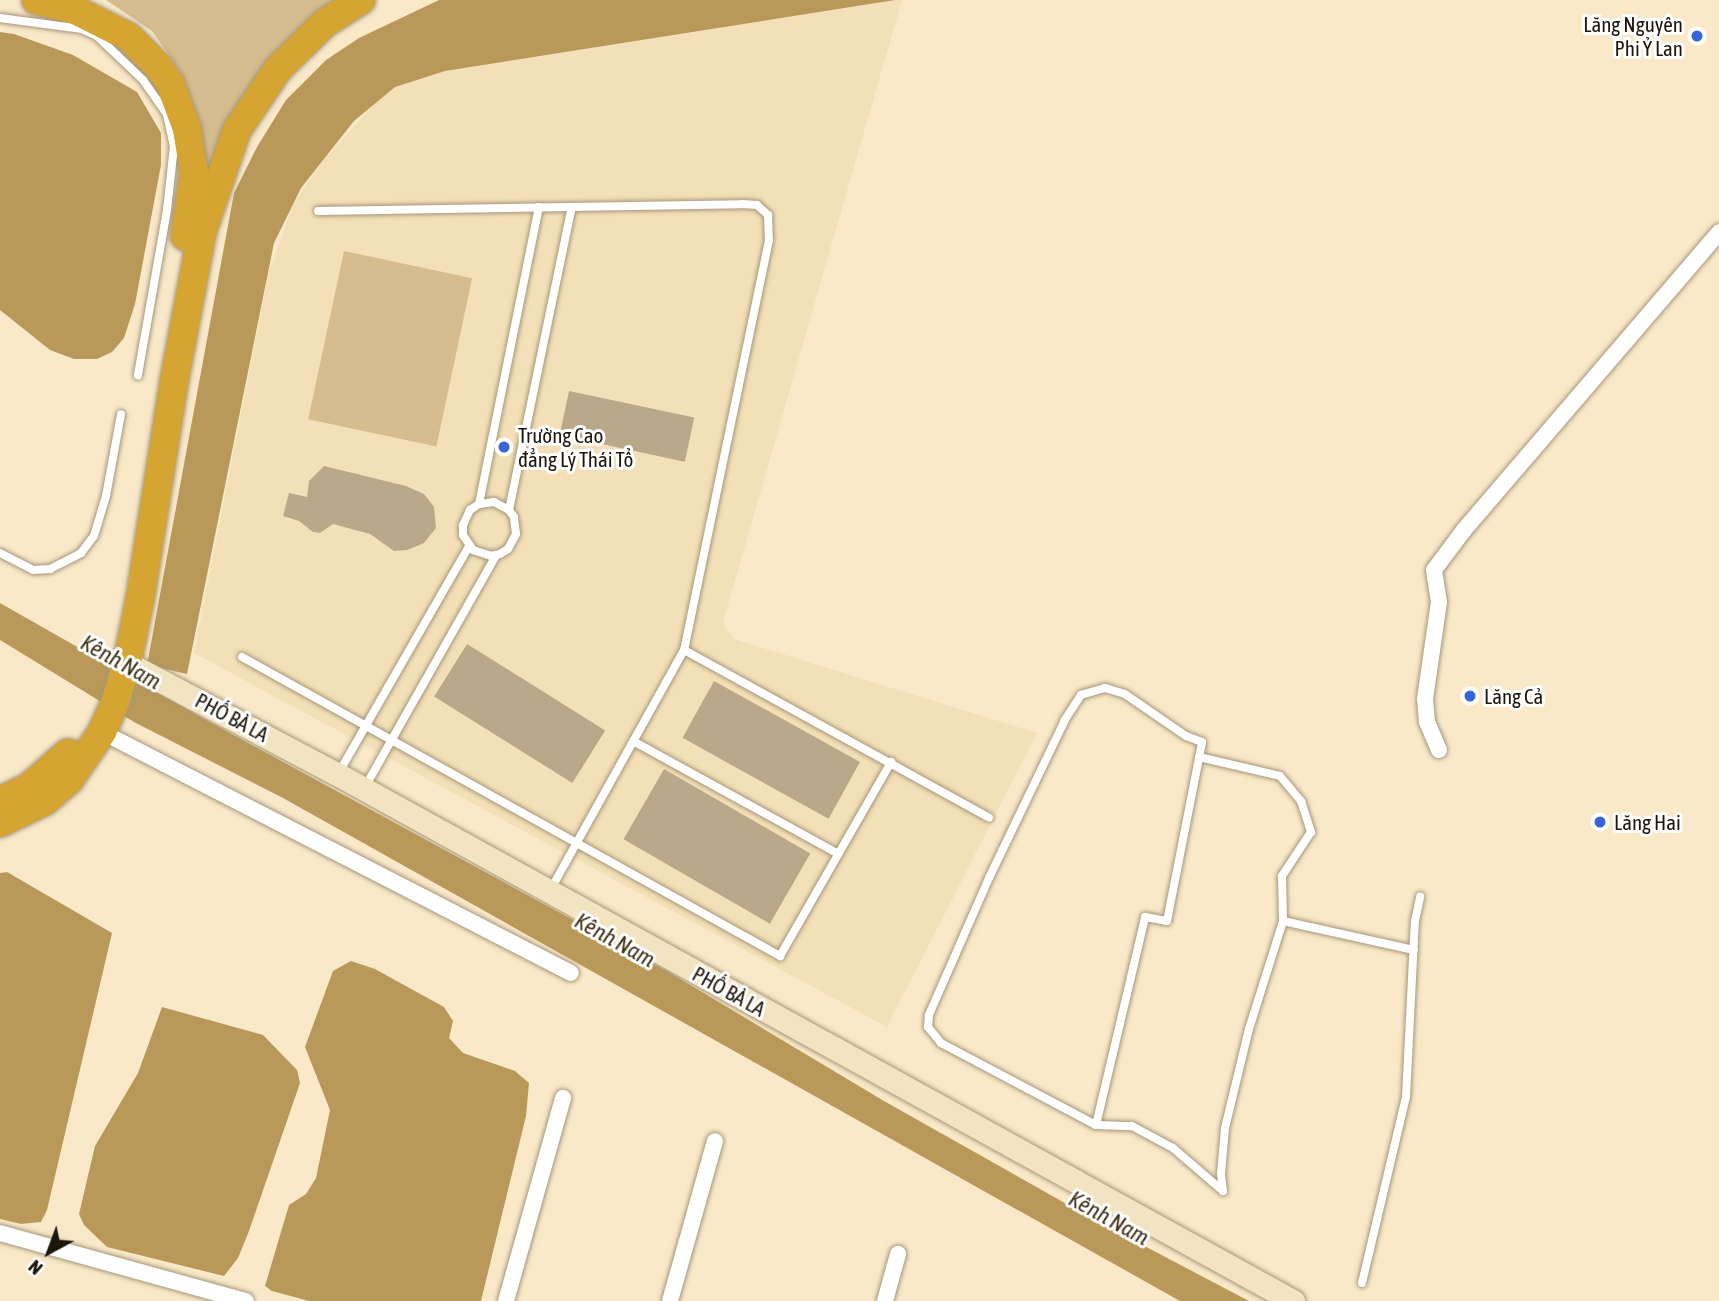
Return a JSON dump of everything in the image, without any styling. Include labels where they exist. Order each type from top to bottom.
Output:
[{"type":"highway","points":[[36,0],[104,23],[145,52],[170,83],[180,104],[191,148],[194,172],[188,216],[120,653]]},
{"type":"highway","points":[[0,823],[24,813],[59,789],[81,764],[96,724],[120,653],[200,246],[219,174],[237,130],[278,69],[325,23],[361,0]]},
{"type":"highway","points":[[0,802],[13,797],[50,772],[81,736],[96,724]]},
{"type":"street","points":[[1439,750],[1427,722],[1425,699],[1439,602],[1434,570],[1464,530],[1719,232]]},
{"type":"street","name":"PHỐ BÀ LA","points":[[120,653],[1293,1301]]},
{"type":"street","points":[[96,724],[571,973]]},
{"type":"street","points":[[506,1301],[563,1098]]},
{"type":"street","points":[[670,1301],[715,1141]]},
{"type":"street","points":[[0,1233],[246,1301]]},
{"type":"street","points":[[885,1301],[898,1254]]},
{"type":"lane","points":[[0,18],[82,29],[97,36],[143,80],[167,114],[174,146],[173,159],[138,375]]},
{"type":"lane","points":[[318,211],[742,204],[757,205],[768,215],[769,240],[684,650],[550,891]]},
{"type":"lane","points":[[509,510],[572,206]]},
{"type":"lane","points":[[479,504],[539,207]]},
{"type":"lane","points":[[0,553],[33,570],[50,569],[81,553],[94,536],[106,496],[121,414]]},
{"type":"lane","points":[[494,502],[509,510],[514,517],[516,534],[508,549],[496,555],[481,555],[469,546],[463,535],[463,525],[470,510],[479,504],[494,502]]},
{"type":"lane","points":[[337,774],[469,546]]},
{"type":"lane","points":[[364,789],[496,555]]},
{"type":"lane","points":[[684,650],[989,818]]},
{"type":"lane","points":[[242,657],[780,956],[891,762]]},
{"type":"lane","points":[[1096,1125],[1145,917],[1167,921],[1199,757],[1202,742],[1186,736],[1125,694],[1105,688],[1081,695],[1065,720],[989,878],[928,1021],[930,1032],[941,1043],[1096,1125],[1132,1126],[1173,1148],[1223,1191],[1225,1128],[1249,1029],[1283,921],[1282,876],[1311,832],[1301,801],[1280,776],[1199,757]]},
{"type":"lane","points":[[633,741],[837,853]]},
{"type":"lane","points":[[1362,1283],[1406,1097],[1416,906],[1420,897]]},
{"type":"lane","points":[[1283,921],[1413,950]]},
{"type":"shaded area","points":[[106,0],[342,0],[209,178],[180,71],[152,31]]},
{"type":"shaded area","points":[[439,0],[895,0],[445,71],[395,87],[354,121],[301,188],[274,243],[187,674],[147,665],[234,193],[257,147],[286,100],[326,60],[359,38]]},
{"type":"shaded area","name":"Trường Cao đẳng Lý Thái Tổ","points":[[879,0],[902,0],[723,622],[734,639],[1037,733],[887,1027],[194,653],[269,272],[293,204],[322,162],[386,91],[403,79],[475,61]]},
{"type":"shaded area","points":[[0,32],[14,34],[73,55],[137,92],[161,133],[161,165],[135,304],[124,338],[112,352],[97,359],[74,359],[50,350],[0,310]]},
{"type":"shaded area","points":[[344,251],[472,278],[436,446],[308,419]]},
{"type":"shaded area","name":"Kênh Nam","points":[[0,603],[197,715],[667,971],[884,1101],[1095,1220],[1249,1301],[1180,1301],[283,798],[134,722],[0,640]]},
{"type":"shaded area","points":[[7,872],[112,933],[47,1210],[41,1222],[21,1224],[0,1219],[0,873]]},
{"type":"shaded area","points":[[351,961],[375,969],[444,1007],[453,1021],[449,1038],[463,1053],[515,1071],[529,1083],[526,1116],[481,1301],[309,1301],[272,1291],[265,1286],[289,1205],[306,1194],[316,1178],[330,1110],[305,1047],[333,971]]},
{"type":"shaded area","points":[[162,1007],[263,1035],[297,1070],[300,1083],[249,1231],[238,1258],[224,1276],[107,1247],[84,1225],[79,1214],[95,1146],[138,1073]]},
{"type":"building","points":[[569,391],[694,418],[685,462],[560,435]]},
{"type":"building","points":[[324,466],[406,486],[424,494],[434,507],[436,528],[424,543],[407,550],[394,551],[370,534],[333,524],[320,533],[313,532],[299,521],[283,516],[289,493],[307,497],[309,481]]},
{"type":"building","points":[[467,644],[605,730],[572,783],[434,697]]},
{"type":"building","points":[[714,681],[860,762],[829,819],[682,738]]},
{"type":"building","points":[[664,769],[810,854],[770,924],[624,839]]},
{"type":"place","name":"Lăng Nguyên Phi Ỷ Lan","points":[[1697,36]]},
{"type":"place","name":"Trường Cao đẳng Lý Thái Tổ","points":[[504,447]]},
{"type":"place","name":"Lăng Cả","points":[[1470,696]]},
{"type":"place","name":"Lăng Hai","points":[[1600,822]]}]
